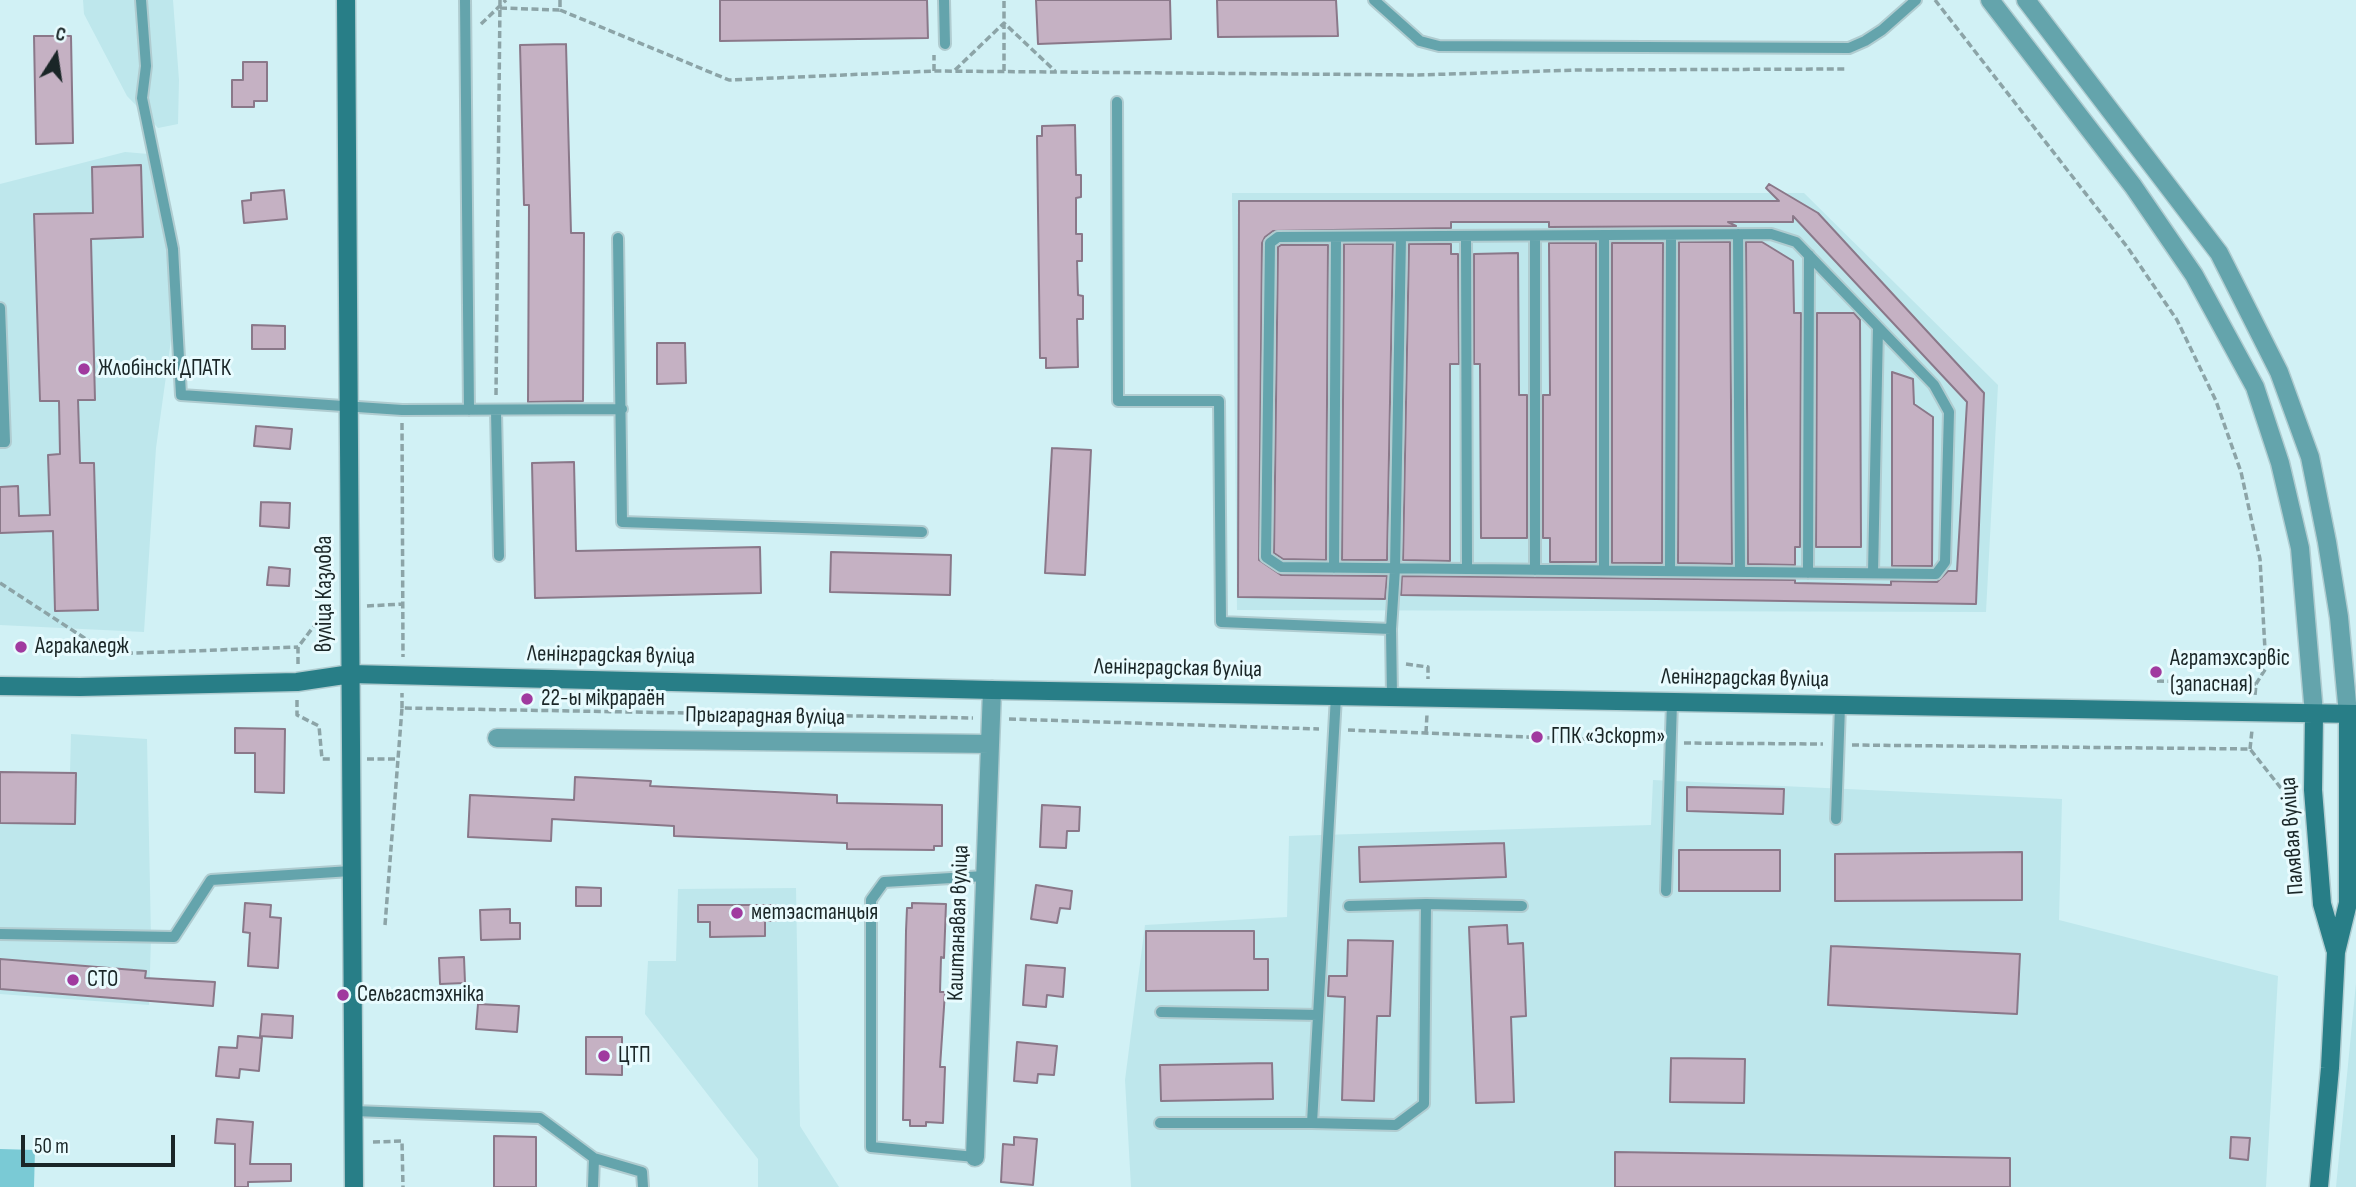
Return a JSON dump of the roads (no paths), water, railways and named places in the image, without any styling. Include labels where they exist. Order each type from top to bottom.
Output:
[{"type":"main road","name":"вуліца Казлова","points":[[346,0],[354,1187]]},
{"type":"main road","name":"Ленінградская вуліца","points":[[0,686],[297,682],[351,674],[992,690],[2352,714]]},
{"type":"main road","name":"Палявая вуліца","points":[[2314,714],[2313,790],[2322,904],[2336,952]]},
{"type":"main road","name":"Палявая вуліца","points":[[2319,1187],[2330,1068],[2336,952],[2348,903],[2352,714]]},
{"type":"street","points":[[1990,0],[2133,186],[2194,275],[2255,387],[2280,463],[2300,548],[2314,714]]},
{"type":"street","points":[[2026,0],[2219,253],[2279,372],[2310,457],[2327,542],[2352,714]]},
{"type":"street","name":"Каштанавая вуліца","points":[[975,1157],[992,690]]},
{"type":"street","name":"Прыгарадная вуліца","points":[[496,738],[990,744]]},
{"type":"lane","points":[[141,0],[146,66],[142,98],[173,249],[181,395],[402,410],[622,409]]},
{"type":"lane","points":[[465,0],[469,410]]},
{"type":"lane","points":[[944,0],[945,44]]},
{"type":"lane","points":[[1374,0],[1420,41],[1439,46],[1849,48],[1882,30],[1916,0]]},
{"type":"lane","points":[[1117,102],[1118,401],[1219,401],[1222,622],[1391,629]]},
{"type":"lane","points":[[1771,233],[1796,242],[1934,385],[1949,412],[1945,562],[1936,574],[1281,567],[1266,557],[1270,243],[1278,237],[1738,234],[1771,233]]},
{"type":"lane","points":[[1738,234],[1740,572]]},
{"type":"lane","points":[[1604,235],[1604,570]]},
{"type":"lane","points":[[1670,571],[1671,235]]},
{"type":"lane","points":[[1535,236],[1535,570]]},
{"type":"lane","points":[[1334,568],[1336,237]]},
{"type":"lane","points":[[1392,697],[1391,629],[1395,569],[1401,237]]},
{"type":"lane","points":[[1466,237],[1467,569]]},
{"type":"lane","points":[[618,238],[622,522],[922,532]]},
{"type":"lane","points":[[1808,573],[1809,255]]},
{"type":"lane","points":[[0,308],[5,442],[0,442]]},
{"type":"lane","points":[[1873,573],[1878,327]]},
{"type":"lane","points":[[496,411],[499,556]]},
{"type":"lane","points":[[1312,1123],[1336,696]]},
{"type":"lane","points":[[1666,891],[1672,702]]},
{"type":"lane","points":[[1836,819],[1840,706]]},
{"type":"lane","points":[[0,934],[174,937],[211,880],[351,871]]},
{"type":"lane","points":[[975,1157],[871,1147],[871,901],[884,882],[985,876]]},
{"type":"lane","points":[[1160,1123],[1396,1125],[1424,1104],[1426,904]]},
{"type":"lane","points":[[1349,906],[1522,906]]},
{"type":"lane","points":[[1161,1012],[1318,1015]]},
{"type":"lane","points":[[354,1111],[540,1118],[594,1158],[642,1172],[643,1187]]},
{"type":"lane","points":[[593,1187],[594,1158]]},
{"type":"place","name":"Жлобінскі ДПАТК","points":[[84,369]]},
{"type":"place","name":"Агракаледж","points":[[21,647]]},
{"type":"place","name":"Агратэхсэрвіс (запасная)","points":[[2156,672]]},
{"type":"place","name":"22-ы мікрараён","points":[[527,699]]},
{"type":"place","name":"ГПК «Эскорт»","points":[[1537,737]]},
{"type":"place","name":"метэастанцыя","points":[[737,913]]},
{"type":"place","name":"СТО","points":[[73,980]]},
{"type":"place","name":"Сельгастэхніка","points":[[343,995]]},
{"type":"place","name":"ЦТП","points":[[604,1056]]}]
